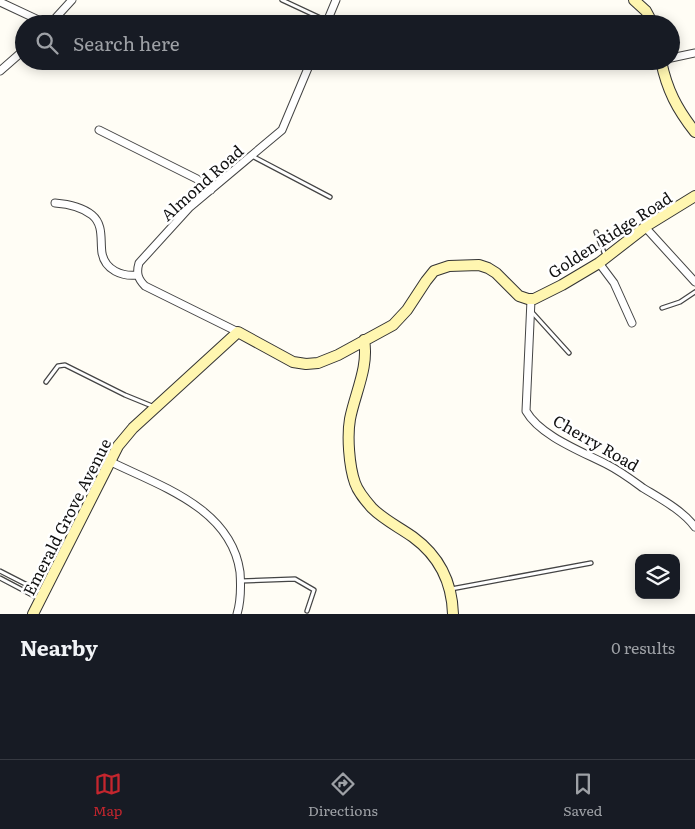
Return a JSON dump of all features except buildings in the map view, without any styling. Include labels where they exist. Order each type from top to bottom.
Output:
[{"type":"street","points":[[57,15],[72,0]]},
{"type":"street","points":[[330,15],[336,0]]},
{"type":"street","points":[[637,1],[648,15]]},
{"type":"street","points":[[0,2],[28,15]]},
{"type":"street","points":[[680,56],[695,53]]},
{"type":"street","points":[[0,71],[15,58]]},
{"type":"street","name":"Almond Road","points":[[138,275],[137,269],[139,264],[190,207],[282,130],[307,70]]},
{"type":"street","points":[[663,70],[676,107],[695,132]]},
{"type":"street","points":[[99,130],[197,179],[211,190]]},
{"type":"street","name":"Golden Ridge Road","points":[[531,300],[562,285],[603,260],[645,227],[695,197]]},
{"type":"street","points":[[55,203],[68,204],[80,208],[93,216],[100,226],[102,252],[105,261],[113,271],[128,276],[138,275],[138,279],[145,286],[238,332],[287,359],[306,364],[318,363],[338,355],[398,320],[408,310],[434,271],[444,267],[479,265],[488,268],[496,273],[519,296],[531,300]]},
{"type":"street","points":[[645,227],[695,282]]},
{"type":"street","points":[[603,260],[632,323]]},
{"type":"street","name":"Cherry Road","points":[[531,300],[526,411],[531,419],[572,448],[610,466],[670,505],[690,520],[695,527]]},
{"type":"street","name":"Emerald Grove Avenue","points":[[34,614],[118,446],[133,428],[155,407],[238,332]]},
{"type":"street","points":[[364,340],[362,374],[349,427],[351,460],[355,483],[361,494],[375,511],[413,537],[433,555],[443,568],[450,589],[453,614]]},
{"type":"street","points":[[109,461],[190,501],[215,520],[231,543],[238,562],[241,581],[237,614]]},
{"type":"lane","points":[[282,0],[313,15]]},
{"type":"lane","points":[[252,156],[330,197]]},
{"type":"lane","points":[[596,232],[603,260]]},
{"type":"lane","points":[[662,308],[680,302],[695,292]]},
{"type":"lane","points":[[530,311],[569,353]]},
{"type":"lane","points":[[46,382],[58,366],[65,365],[125,395],[155,407]]},
{"type":"lane","points":[[450,589],[591,563]]},
{"type":"lane","points":[[0,571],[42,597]]},
{"type":"lane","points":[[0,578],[42,597]]},
{"type":"lane","points":[[241,581],[295,579],[314,590],[307,611]]}]
